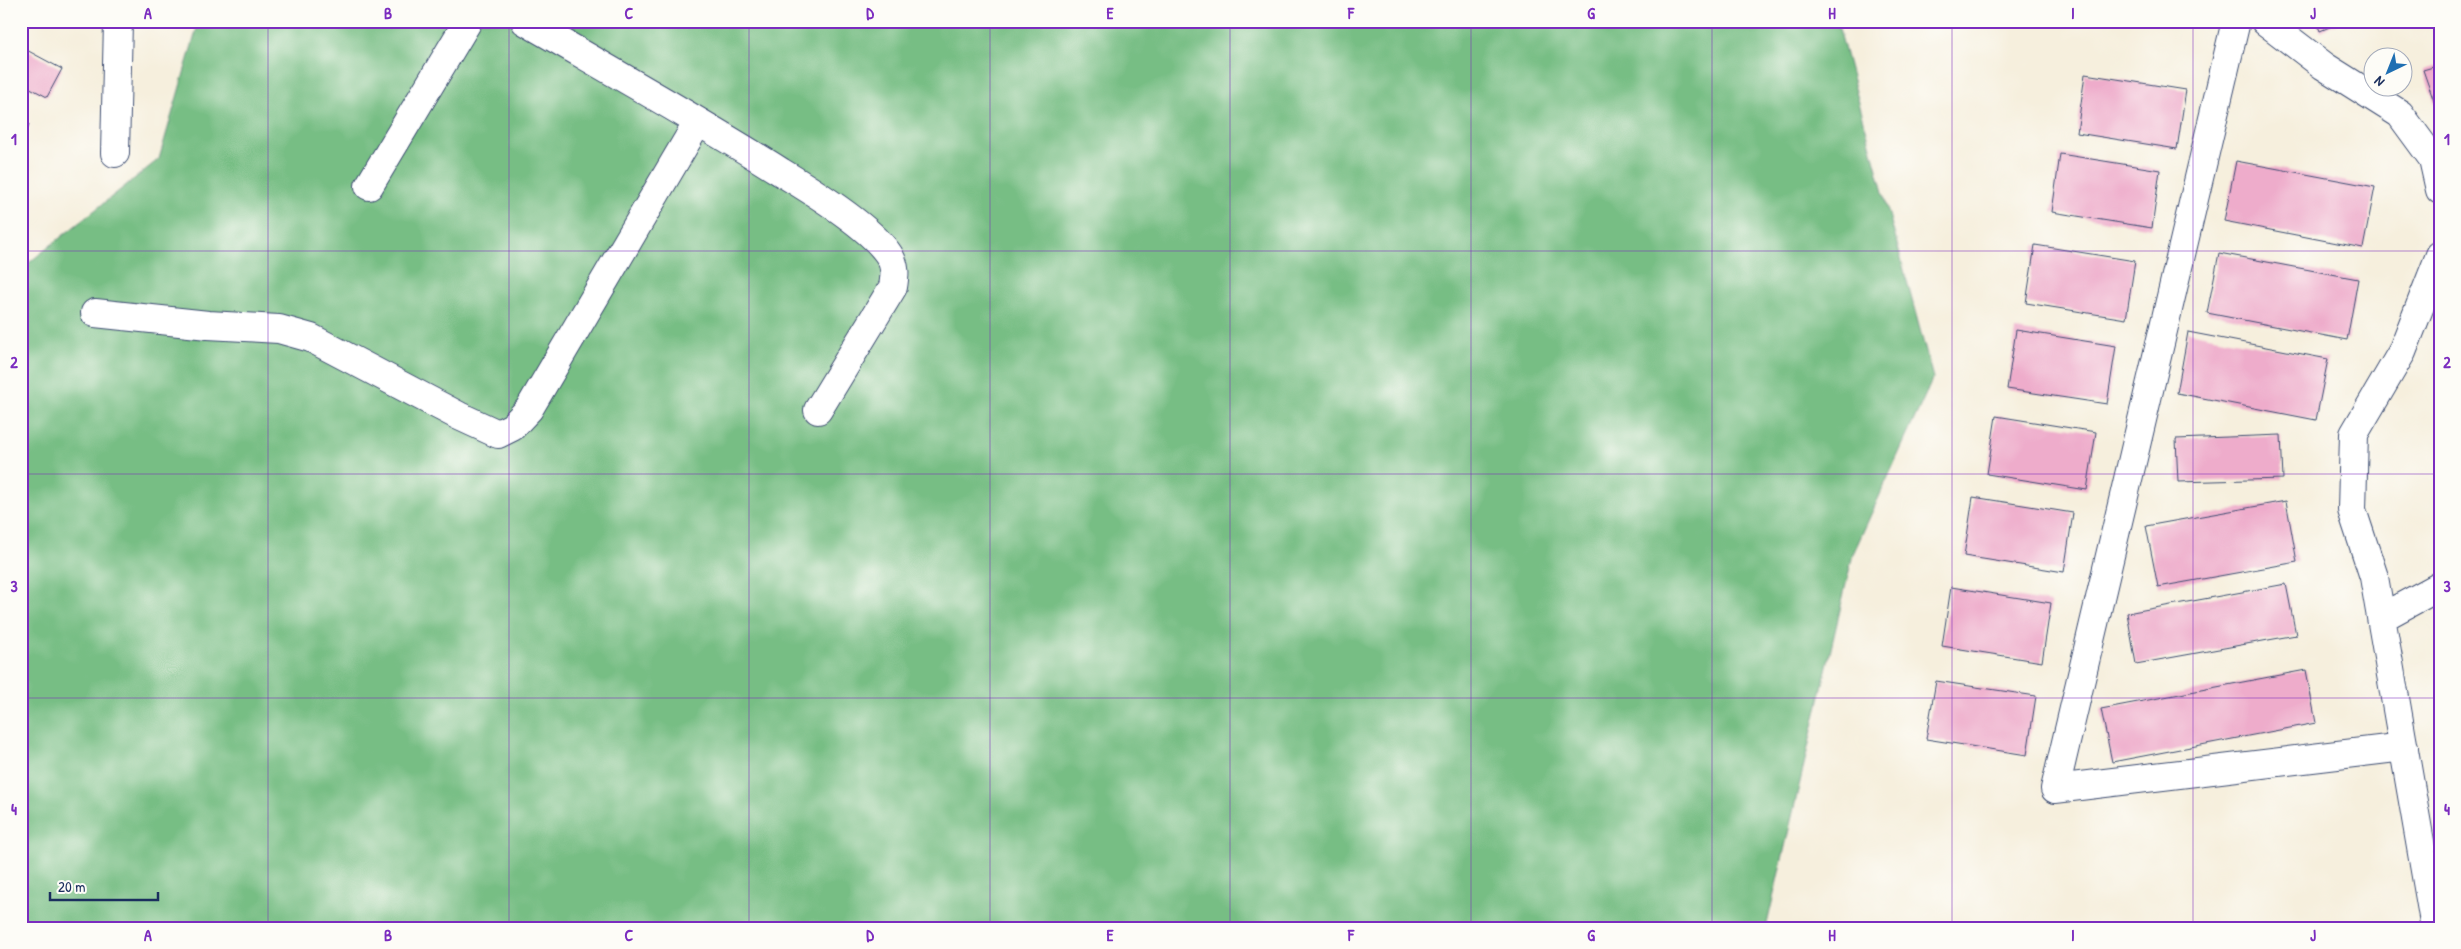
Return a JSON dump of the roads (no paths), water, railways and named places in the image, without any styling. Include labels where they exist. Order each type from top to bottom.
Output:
[{"type":"street","points":[[115,154],[118,21]]},
{"type":"street","points":[[369,186],[468,21]]},
{"type":"street","points":[[525,21],[818,195],[874,238],[889,255],[896,271],[893,288],[818,410]]},
{"type":"street","points":[[2236,21],[2055,789],[2404,747]]},
{"type":"street","points":[[2265,21],[2324,66],[2400,114],[2433,159],[2440,190]]},
{"type":"street","points":[[95,313],[208,325],[279,329],[311,338],[475,424],[498,434],[512,427],[529,409],[698,122]]},
{"type":"street","points":[[2435,928],[2374,577],[2352,510],[2354,434],[2430,306],[2440,255]]},
{"type":"street","points":[[2381,618],[2440,586]]}]
